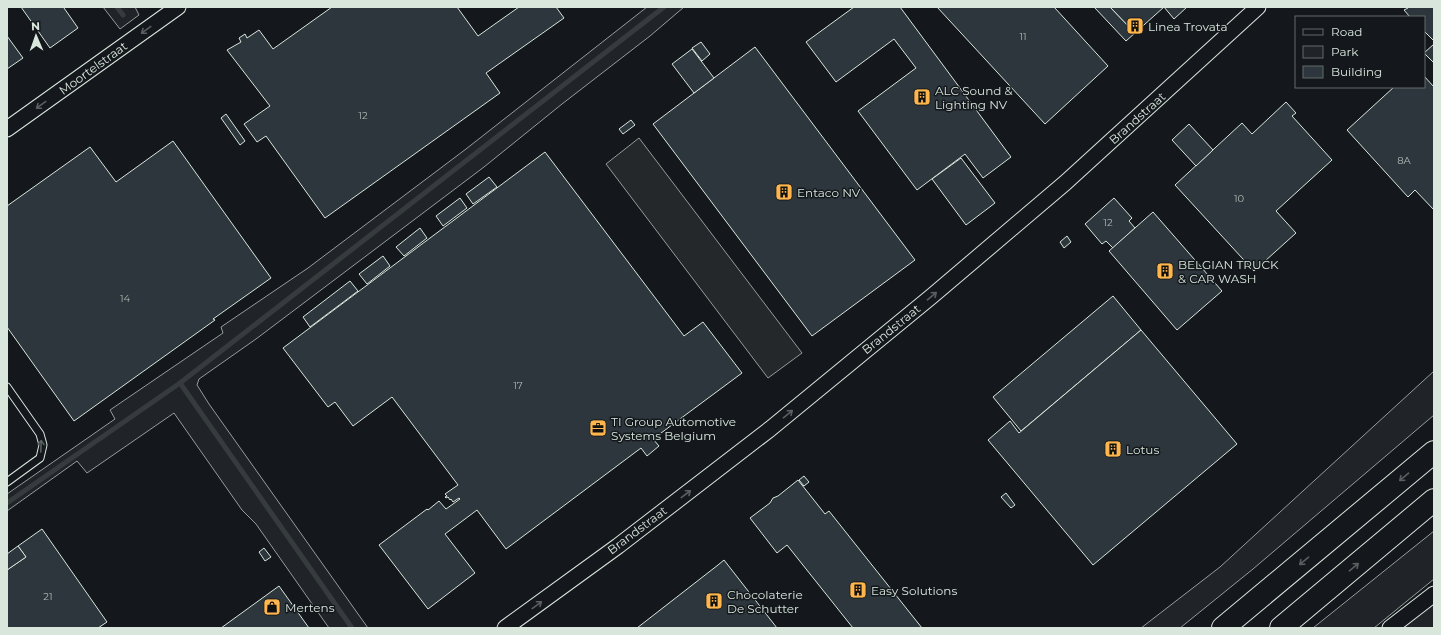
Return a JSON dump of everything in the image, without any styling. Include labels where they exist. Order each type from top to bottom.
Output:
[{"type":"highway","points":[[1223,628],[1434,452]]},
{"type":"highway","points":[[1281,628],[1434,500]]},
{"type":"street","name":"Moortelstraat","points":[[7,129],[178,7]]},
{"type":"street","name":"Brandstraat","points":[[505,628],[618,546],[770,429],[932,296],[1065,183],[1258,7]]},
{"type":"street","points":[[1390,628],[1434,594]]},
{"type":"lane","points":[[7,387],[40,434],[43,445],[40,458],[7,482]]},
{"type":"green space","points":[[103,7],[135,7],[139,15],[120,29]]},
{"type":"green space","points":[[647,7],[684,7],[650,36],[484,167],[256,339],[199,379],[197,385],[209,404],[368,628],[329,628],[256,524],[242,510],[174,413],[87,473],[77,461],[7,511],[7,494],[115,419],[110,410],[223,333],[221,327],[308,268],[466,149]]},
{"type":"green space","points":[[1434,371],[1434,415],[1253,569],[1180,628],[1141,628],[1220,567]]},
{"type":"green space","points":[[1434,531],[1434,579],[1374,628],[1313,628]]},
{"type":"green space","points":[[1434,603],[1434,628],[1403,628]]},
{"type":"shaded area","points":[[639,138],[802,353],[768,378],[606,164]]},
{"type":"building","points":[[21,7],[65,7],[64,8],[78,28],[50,48]]},
{"type":"building","points":[[332,7],[457,7],[478,36],[519,7],[556,7],[564,18],[486,73],[500,93],[325,218],[266,136],[257,142],[244,124],[270,106],[227,50],[241,42],[239,38],[245,34],[247,38],[259,30],[273,49]]},
{"type":"building","name":"ALC Sound & Lighting NV","points":[[854,7],[900,7],[1011,157],[983,178],[965,154],[917,190],[858,111],[916,68],[894,39],[836,82],[806,42]]},
{"type":"building","points":[[937,7],[1054,7],[1108,66],[1045,124]]},
{"type":"building","points":[[1094,7],[1110,7],[1135,33],[1126,41]]},
{"type":"building","name":"Linea Trovata","points":[[1110,7],[1164,7],[1135,33]]},
{"type":"building","points":[[1164,7],[1187,7],[1174,19]]},
{"type":"building","points":[[1407,7],[1434,7],[1434,41],[1425,32],[1425,16],[1409,16],[1404,10],[1408,8]]},
{"type":"building","points":[[7,36],[23,58],[7,69]]},
{"type":"building","points":[[701,42],[710,54],[702,61],[692,48]]},
{"type":"building","points":[[1434,44],[1434,63],[1425,54],[1425,52]]},
{"type":"building","name":"Entaco NV","points":[[755,47],[915,260],[812,336],[653,124]]},
{"type":"building","points":[[692,49],[714,78],[694,93],[672,64]]},
{"type":"building","points":[[1425,77],[1434,87],[1434,210],[1415,190],[1408,197],[1347,130],[1393,88],[1425,88]]},
{"type":"building","points":[[1286,102],[1296,113],[1292,116],[1332,160],[1276,211],[1296,233],[1254,271],[1175,185],[1242,123],[1252,134]]},
{"type":"building","points":[[226,114],[245,141],[240,145],[221,118]]},
{"type":"building","points":[[631,120],[635,125],[623,134],[619,129]]},
{"type":"building","points":[[1189,124],[1213,150],[1196,166],[1172,140]]},
{"type":"building","points":[[173,141],[271,278],[74,421],[7,327],[7,206],[90,147],[116,182]]},
{"type":"building","points":[[545,152],[684,336],[703,322],[742,373],[653,439],[659,446],[647,456],[641,448],[506,549],[477,510],[445,534],[475,573],[428,609],[379,545],[439,501],[446,509],[460,499],[459,498],[453,502],[448,497],[445,497],[447,496],[445,494],[458,485],[392,397],[353,426],[335,402],[328,407],[283,348]]},
{"type":"building","points":[[961,158],[995,203],[966,225],[932,179]]},
{"type":"building","points":[[489,177],[497,187],[473,204],[466,194]]},
{"type":"building","points":[[460,198],[467,208],[443,226],[436,216]]},
{"type":"building","points":[[1114,198],[1132,218],[1129,221],[1135,228],[1113,248],[1106,241],[1102,244],[1085,224]]},
{"type":"building","name":"BELGIAN TRUCK & CAR WASH","points":[[1153,212],[1222,291],[1177,330],[1109,251]]},
{"type":"building","points":[[420,228],[427,238],[404,256],[396,247]]},
{"type":"building","points":[[1067,236],[1071,242],[1064,248],[1060,242]]},
{"type":"building","points":[[383,256],[390,266],[367,284],[359,274]]},
{"type":"building","points":[[350,281],[358,291],[310,327],[303,317]]},
{"type":"building","points":[[1113,296],[1141,330],[1021,431],[993,397]]},
{"type":"building","name":"Lotus","points":[[1141,330],[1237,444],[1093,565],[988,440],[1010,421],[1019,433]]},
{"type":"building","points":[[804,476],[809,482],[804,486],[799,480]]},
{"type":"building","name":"Easy Solutions","points":[[798,480],[825,514],[829,511],[922,628],[853,628],[787,545],[777,553],[750,518],[770,503],[773,498],[778,496]]},
{"type":"building","points":[[1006,493],[1015,505],[1011,508],[1001,497]]},
{"type":"building","points":[[42,529],[107,622],[98,628],[7,628],[7,570],[26,557],[18,546]]},
{"type":"building","points":[[18,546],[26,557],[7,570],[7,554]]},
{"type":"building","points":[[264,548],[271,557],[265,561],[259,552]]},
{"type":"building","name":"Chocolaterie De Schutter","points":[[724,560],[777,628],[637,628],[718,565]]},
{"type":"building","name":"Mertens","points":[[279,586],[309,628],[221,628]]},
{"type":"waterway","points":[[117,7],[123,15]]},
{"type":"waterway","points":[[7,503],[180,383],[664,7]]},
{"type":"waterway","points":[[180,383],[352,628]]},
{"type":"place","name":"Linea Trovata","points":[[1135,26]]},
{"type":"place","name":"ALC Sound & Lighting NV","points":[[922,97]]},
{"type":"place","name":"Entaco NV","points":[[784,192]]},
{"type":"place","name":"BELGIAN TRUCK & CAR WASH","points":[[1165,271]]},
{"type":"place","name":"TI Group Automotive Systems Belgium","points":[[598,428]]},
{"type":"place","name":"Lotus","points":[[1113,449]]},
{"type":"place","name":"Easy Solutions","points":[[858,590]]},
{"type":"place","name":"Chocolaterie De Schutter","points":[[714,601]]},
{"type":"place","name":"Mertens","points":[[272,607]]}]
